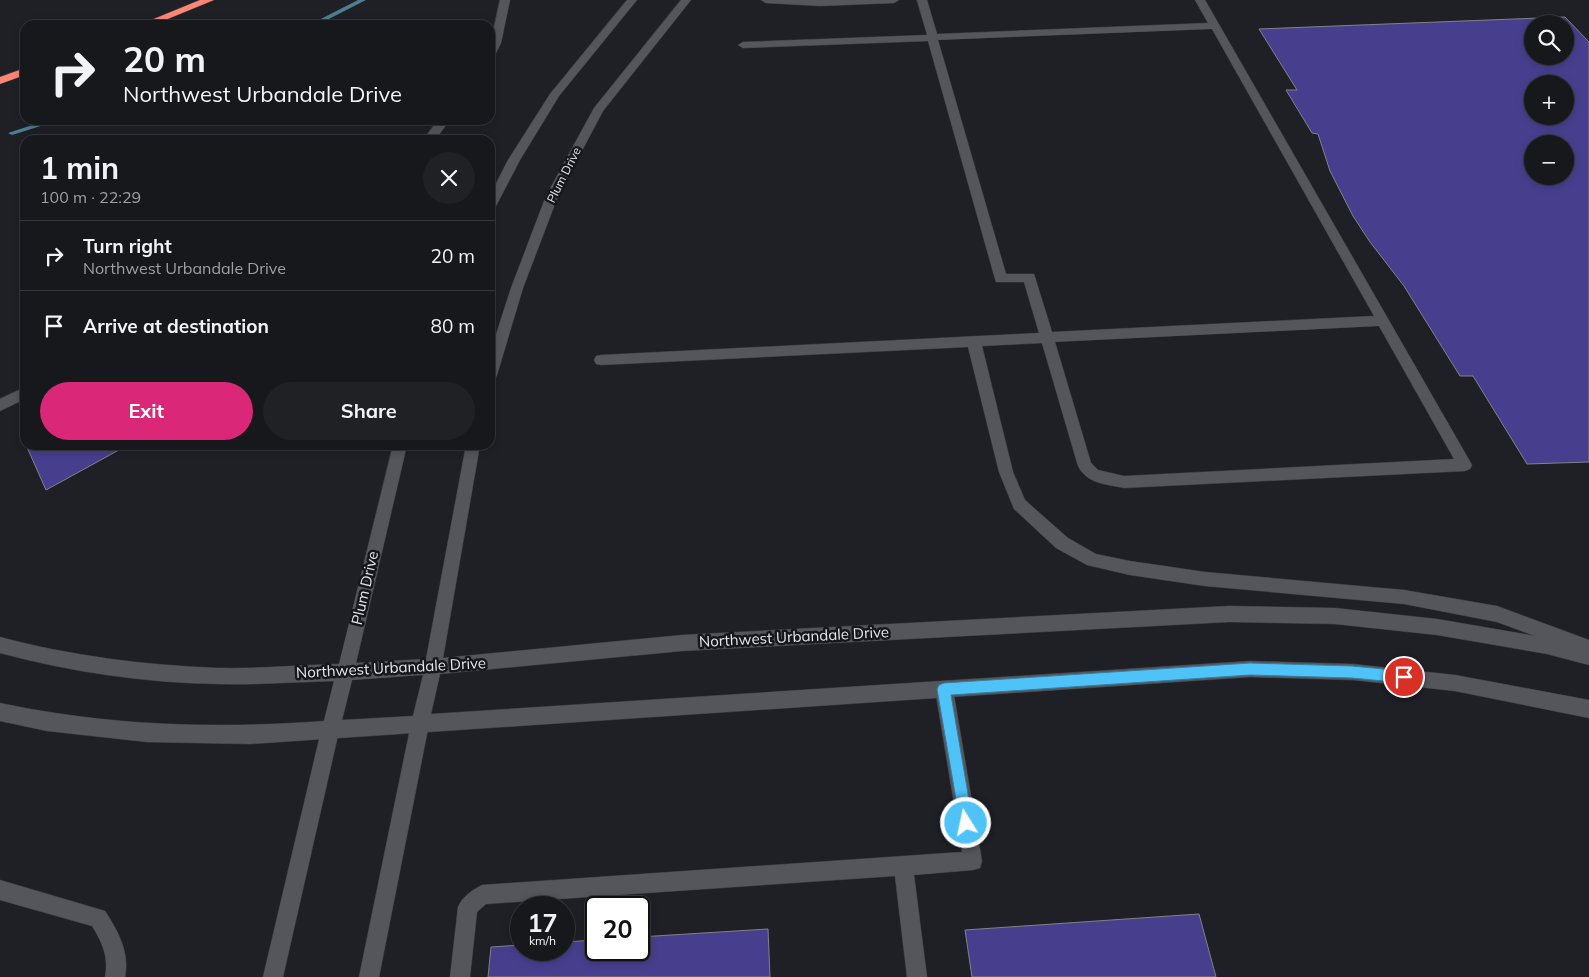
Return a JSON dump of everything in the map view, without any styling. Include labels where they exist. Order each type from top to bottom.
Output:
[{"type":"highway","points":[[157,20],[209,0]]},
{"type":"highway","points":[[0,80],[20,73]]},
{"type":"main road","points":[[495,45],[505,0]]},
{"type":"main road","points":[[495,196],[514,160],[555,94],[632,0]]},
{"type":"main road","name":"Plum Drive","points":[[495,359],[517,288],[552,196],[598,110],[686,0]]},
{"type":"main road","points":[[766,0],[820,3],[894,0]]},
{"type":"main road","points":[[922,0],[1001,279],[1029,277],[1086,466],[1093,475],[1106,480],[1124,482],[1464,465],[1200,0]]},
{"type":"main road","points":[[743,45],[1214,26]]},
{"type":"main road","points":[[601,360],[1382,321]]},
{"type":"main road","points":[[974,342],[1006,472],[1019,504],[1062,543],[1093,560],[1130,568],[1206,578],[1414,599],[1497,614],[1589,648]]},
{"type":"main road","points":[[0,405],[20,395]]},
{"type":"main road","name":"Plum Drive","points":[[273,977],[330,731],[346,672],[360,605],[399,450]]},
{"type":"main road","points":[[369,977],[433,667],[472,450]]},
{"type":"main road","name":"Northwest Urbandale Drive","points":[[0,645],[30,654],[118,669],[219,676],[433,667],[682,643],[1229,614],[1335,616],[1437,627],[1547,646],[1589,656]]},
{"type":"main road","points":[[0,712],[46,722],[147,733],[250,735],[1250,669],[1352,672],[1455,683],[1589,710]]},
{"type":"main road","points":[[460,977],[468,907],[482,895],[973,861],[944,689]]},
{"type":"main road","points":[[903,866],[918,977]]},
{"type":"main road","points":[[0,890],[98,918],[112,942],[117,971],[115,977]]},
{"type":"building","points":[[1524,19],[1524,65],[1574,65],[1574,26],[1589,42],[1589,462],[1527,464],[1473,376],[1460,376],[1404,286],[1370,242],[1353,216],[1330,171],[1318,134],[1312,133],[1286,90],[1297,90],[1259,29]]},
{"type":"building","points":[[28,450],[119,450],[46,490]]},
{"type":"building","points":[[1199,914],[1216,977],[972,977],[965,930]]},
{"type":"building","points":[[768,929],[770,977],[488,977],[491,947],[510,946],[510,961],[575,961],[575,941],[585,941],[585,961],[650,961],[650,936]]},
{"type":"waterway","points":[[322,20],[363,0]]},
{"type":"waterway","points":[[12,133],[39,125]]},
{"type":"route","points":[[966,823],[944,689],[1250,669],[1352,672],[1404,677]]}]
